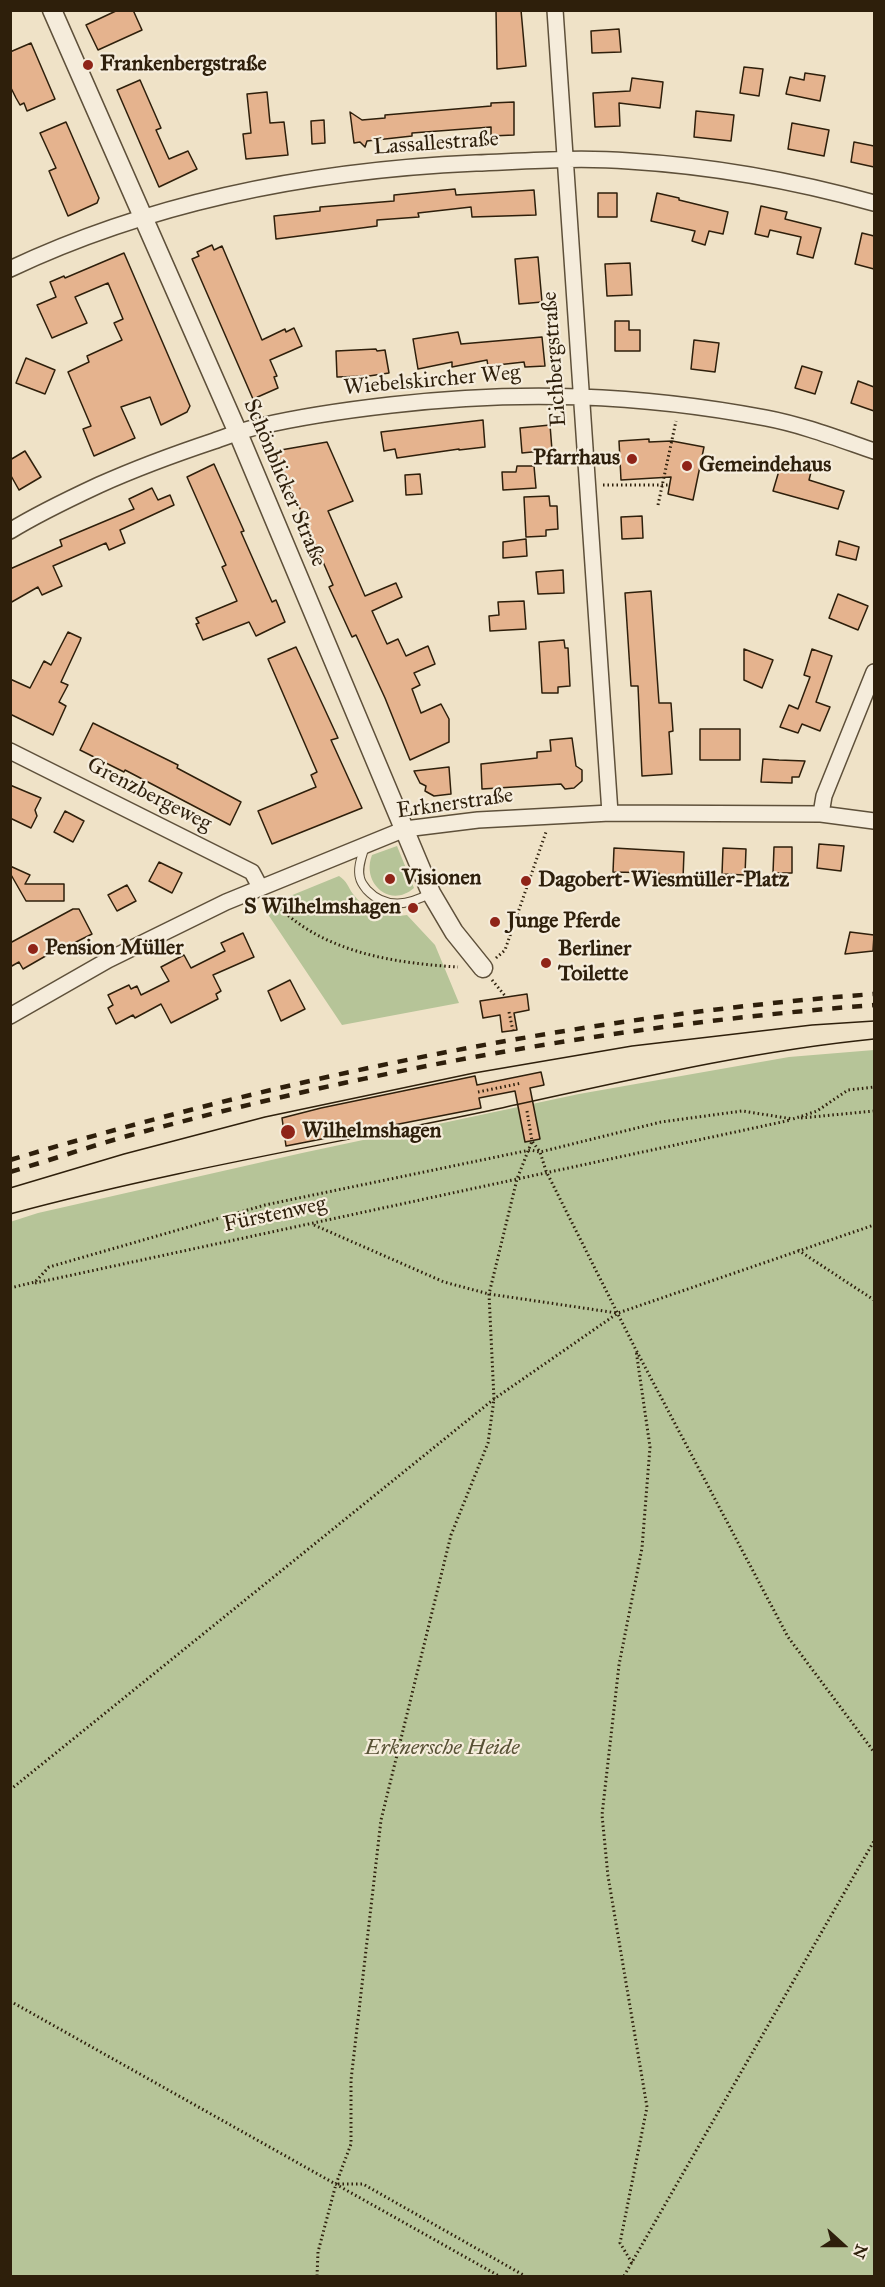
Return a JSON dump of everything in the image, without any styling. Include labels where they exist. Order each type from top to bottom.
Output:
[{"type":"street","name":"Schönblicker Straße","points":[[52,10],[238,433],[431,893],[454,932],[483,968]]},
{"type":"street","name":"Eichbergstraße","points":[[555,10],[610,813]]},
{"type":"street","name":"Lassallestraße","points":[[10,269],[82,239],[220,196],[322,177],[437,165],[566,159],[628,160],[677,165],[815,187],[874,203]]},
{"type":"street","name":"Wiebelskircher Weg","points":[[10,531],[129,471],[259,426],[329,412],[423,401],[477,397],[580,395],[678,404],[768,419],[874,451]]},
{"type":"street","points":[[821,814],[824,796],[874,672]]},
{"type":"street","name":"Grenzbergeweg","points":[[10,751],[252,872],[260,887]]},
{"type":"street","name":"Erknerstraße","points":[[10,1016],[108,960],[260,887],[405,829],[478,820],[610,813],[821,814],[874,821]]},
{"type":"lane","points":[[365,846],[359,877],[362,885],[372,895],[396,905],[409,903],[431,893]]},
{"type":"path","points":[[658,505],[678,404]]},
{"type":"path","points":[[587,486],[670,485]]},
{"type":"path","points":[[260,887],[286,915],[318,937],[340,945],[410,964],[483,968],[506,950],[546,832],[544,816]]},
{"type":"path","points":[[509,1012],[513,1031]]},
{"type":"path","points":[[478,1092],[522,1083]]},
{"type":"path","points":[[793,1119],[817,1111],[849,1090],[874,1087]]},
{"type":"path","points":[[317,2277],[318,2252],[336,2184],[351,2144],[351,2080],[381,1820],[451,1535],[488,1443],[494,1399],[489,1294],[517,1179],[532,1141],[527,1111]]},
{"type":"path","points":[[10,1289],[35,1282],[49,1267],[265,1204],[530,1150],[540,1152],[672,1120],[742,1112],[793,1119],[874,1111]]},
{"type":"path","name":"Fürstenweg","points":[[10,1289],[793,1119]]},
{"type":"path","points":[[532,1141],[540,1152],[546,1171],[636,1350],[788,1636],[874,1752]]},
{"type":"path","points":[[313,1224],[444,1282],[489,1294],[618,1313]]},
{"type":"path","points":[[10,1790],[494,1399],[618,1313],[874,1225]]},
{"type":"path","points":[[798,1250],[874,1300]]},
{"type":"path","points":[[632,2263],[620,2243],[647,2107],[608,1876],[602,1815],[619,1665],[642,1548],[650,1447],[636,1350]]},
{"type":"path","points":[[624,2277],[874,1841]]},
{"type":"path","points":[[10,2001],[499,2277]]},
{"type":"path","points":[[336,2184],[363,2184],[525,2277]]},
{"type":"green space","points":[[397,846],[414,888],[405,894],[396,896],[380,890],[374,883],[370,865],[372,855]]},
{"type":"green space","points":[[339,876],[358,900],[370,910],[391,916],[407,915],[435,945],[459,1003],[342,1025],[263,907]]},
{"type":"green space","name":"Erknersche Heide","points":[[874,1050],[874,2276],[11,2276],[10,1222],[38,1213],[302,1153],[579,1094],[789,1057]]},
{"type":"building","points":[[118,10],[133,10],[142,30],[98,50],[86,25]]},
{"type":"building","points":[[496,10],[521,10],[526,66],[497,69]]},
{"type":"building","points":[[619,29],[621,52],[592,53],[591,31]]},
{"type":"building","points":[[31,43],[55,99],[27,111],[24,103],[20,105],[10,86],[10,52]]},
{"type":"building","points":[[744,67],[763,69],[759,96],[740,93]]},
{"type":"building","points":[[805,73],[825,76],[820,101],[786,94],[790,77],[804,80]]},
{"type":"building","points":[[632,78],[663,82],[660,108],[619,103],[620,126],[595,127],[593,93],[630,91]]},
{"type":"building","points":[[140,80],[161,128],[156,130],[169,159],[188,151],[197,169],[159,187],[117,90]]},
{"type":"building","points":[[267,92],[270,123],[284,122],[288,155],[246,159],[243,134],[251,133],[247,94]]},
{"type":"building","points":[[514,102],[514,135],[491,136],[491,127],[412,133],[412,136],[367,141],[365,147],[360,142],[354,143],[350,112],[362,120],[385,118],[385,115]]},
{"type":"building","points":[[696,111],[734,115],[731,141],[694,137]]},
{"type":"building","points":[[324,120],[325,143],[312,144],[311,121]]},
{"type":"building","points":[[66,122],[99,198],[97,203],[68,216],[49,171],[56,168],[40,133]]},
{"type":"building","points":[[792,123],[829,130],[824,156],[788,149]]},
{"type":"building","points":[[854,142],[874,146],[874,167],[851,162]]},
{"type":"building","points":[[455,189],[456,195],[534,190],[536,215],[472,217],[471,207],[418,213],[419,217],[377,220],[377,226],[276,239],[274,216],[320,211],[320,207],[394,201],[394,195]]},
{"type":"building","points":[[598,193],[617,193],[617,217],[598,217]]},
{"type":"building","points":[[657,193],[728,212],[723,234],[709,231],[705,245],[692,241],[695,231],[651,221]]},
{"type":"building","points":[[761,206],[787,212],[785,219],[821,228],[813,258],[797,254],[801,237],[770,230],[768,237],[755,234]]},
{"type":"building","points":[[862,233],[874,236],[874,269],[855,264]]},
{"type":"building","points":[[212,245],[214,250],[222,246],[262,340],[285,329],[286,332],[294,328],[302,346],[270,360],[277,376],[274,377],[278,388],[253,399],[192,259],[199,256],[197,252]]},
{"type":"building","points":[[124,253],[190,406],[187,412],[161,425],[150,397],[121,407],[135,438],[94,456],[83,429],[91,426],[68,372],[89,362],[87,356],[122,340],[114,323],[123,319],[108,283],[75,297],[87,323],[52,338],[37,305],[56,297],[50,282]]},
{"type":"building","points":[[538,257],[542,302],[519,304],[515,259]]},
{"type":"building","points":[[630,263],[632,295],[607,296],[605,264]]},
{"type":"building","points":[[615,321],[629,321],[629,330],[640,330],[640,351],[615,351]]},
{"type":"building","points":[[458,332],[461,344],[542,337],[545,366],[525,367],[524,362],[488,366],[487,360],[452,367],[452,362],[418,369],[413,339]]},
{"type":"building","points":[[694,340],[719,343],[715,372],[691,369]]},
{"type":"building","points":[[376,349],[377,351],[385,350],[389,373],[337,377],[336,351]]},
{"type":"building","points":[[26,358],[55,370],[45,394],[16,383]]},
{"type":"building","points":[[802,366],[822,372],[815,394],[795,388]]},
{"type":"building","points":[[858,381],[874,387],[874,411],[851,403]]},
{"type":"building","points":[[483,420],[485,447],[397,458],[395,449],[384,451],[381,432]]},
{"type":"building","points":[[550,425],[552,450],[522,453],[520,428]]},
{"type":"building","points":[[649,439],[649,442],[672,441],[704,447],[693,500],[668,494],[671,477],[621,480],[619,441]]},
{"type":"building","points":[[327,442],[353,501],[328,511],[365,596],[396,583],[402,597],[372,611],[387,644],[398,639],[406,656],[428,646],[435,664],[414,673],[420,685],[412,689],[421,713],[441,704],[449,719],[449,742],[410,760],[356,635],[352,637],[329,587],[333,585],[275,451]]},
{"type":"building","points":[[25,451],[41,477],[19,490],[10,474],[10,460]]},
{"type":"building","points":[[214,464],[272,602],[276,600],[285,622],[256,636],[249,622],[203,640],[196,624],[199,623],[196,618],[237,601],[222,567],[226,565],[187,477]]},
{"type":"building","points":[[781,464],[811,472],[809,480],[844,491],[838,509],[773,491]]},
{"type":"building","points":[[517,466],[534,466],[536,488],[503,490],[502,472],[516,472]]},
{"type":"building","points":[[420,474],[422,494],[406,495],[405,475]]},
{"type":"building","points":[[152,488],[158,500],[170,495],[174,505],[120,530],[125,543],[109,550],[106,543],[53,566],[62,586],[42,595],[38,587],[10,603],[10,569],[62,546],[60,540],[134,509],[129,499]]},
{"type":"building","points":[[549,496],[550,506],[557,506],[558,529],[546,530],[546,536],[526,537],[524,497]]},
{"type":"building","points":[[642,516],[643,538],[622,539],[621,517]]},
{"type":"building","points":[[526,539],[527,556],[503,558],[503,542]]},
{"type":"building","points":[[839,541],[859,547],[856,560],[836,555]]},
{"type":"building","points":[[563,570],[564,593],[538,594],[536,572]]},
{"type":"building","points":[[651,591],[659,703],[671,703],[673,731],[669,732],[672,774],[642,776],[638,686],[631,686],[625,593]]},
{"type":"building","points":[[838,594],[868,606],[858,630],[829,618]]},
{"type":"building","points":[[524,601],[526,629],[490,631],[489,616],[499,615],[498,602]]},
{"type":"building","points":[[68,632],[81,638],[61,682],[68,685],[59,702],[66,706],[53,735],[10,714],[10,679],[30,688],[44,661],[51,665]]},
{"type":"building","points":[[564,640],[565,648],[568,648],[570,686],[558,687],[558,693],[542,693],[539,642]]},
{"type":"building","points":[[296,647],[338,738],[331,740],[362,808],[272,844],[258,811],[316,787],[311,775],[317,772],[268,659]]},
{"type":"building","points":[[744,649],[773,660],[762,688],[744,680]]},
{"type":"building","points":[[812,649],[832,656],[816,702],[830,707],[820,731],[802,724],[798,733],[780,727],[789,705],[798,709],[810,677],[804,675]]},
{"type":"building","points":[[93,723],[178,765],[177,768],[241,802],[230,825],[125,770],[124,772],[80,750]]},
{"type":"building","points":[[700,729],[740,729],[740,760],[700,760]]},
{"type":"building","points":[[572,738],[576,766],[582,770],[582,781],[574,788],[565,789],[561,784],[482,789],[481,764],[537,758],[537,752],[551,751],[550,740]]},
{"type":"building","points":[[763,759],[805,761],[799,777],[792,777],[792,783],[761,782]]},
{"type":"building","points":[[449,767],[451,794],[434,796],[425,791],[426,786],[420,783],[414,771]]},
{"type":"building","points":[[10,785],[41,798],[35,810],[37,816],[31,828],[10,818]]},
{"type":"building","points":[[65,811],[84,821],[73,842],[54,832]]},
{"type":"building","points":[[819,844],[844,846],[841,871],[817,868]]},
{"type":"building","points":[[774,847],[792,847],[792,873],[773,873]]},
{"type":"building","points":[[614,848],[684,852],[683,879],[659,878],[659,873],[613,872]]},
{"type":"building","points":[[723,848],[746,849],[745,875],[722,874]]},
{"type":"building","points":[[159,862],[182,873],[172,893],[149,881]]},
{"type":"building","points":[[10,866],[30,875],[25,884],[64,884],[64,901],[26,901],[10,873]]},
{"type":"building","points":[[127,885],[136,901],[117,911],[108,895]]},
{"type":"building","points":[[73,909],[79,909],[92,934],[64,948],[63,946],[23,969],[19,962],[10,967],[10,943]]},
{"type":"building","points":[[850,932],[874,935],[873,951],[845,954]]},
{"type":"building","points":[[243,933],[254,957],[213,975],[221,991],[216,994],[218,999],[171,1023],[161,1004],[135,1018],[133,1015],[116,1024],[108,1008],[113,1005],[108,995],[129,985],[131,989],[137,986],[141,995],[169,981],[161,967],[184,955],[191,968],[225,951],[221,943]]},
{"type":"building","points":[[290,980],[305,1009],[281,1021],[268,991]]},
{"type":"building","points":[[527,994],[529,1010],[514,1013],[517,1030],[502,1032],[500,1015],[483,1018],[480,1001]]},
{"type":"building","points":[[541,1072],[544,1085],[530,1088],[540,1139],[525,1142],[515,1091],[479,1098],[481,1108],[286,1146],[282,1118],[475,1076],[477,1085]]},
{"type":"tram line","points":[[10,1188],[124,1154],[265,1117],[474,1073],[632,1046],[812,1025],[874,1021]]},
{"type":"tram line","points":[[10,1214],[187,1172],[727,1060],[874,1039]]},
{"type":"railway","points":[[10,1160],[223,1102],[330,1076],[438,1054],[655,1017],[874,994]]},
{"type":"railway","points":[[10,1172],[116,1139],[222,1111],[500,1052],[687,1024],[874,1005]]},
{"type":"place","name":"Frankenbergstraße","points":[[88,65]]},
{"type":"place","name":"Pfarrhaus","points":[[632,459]]},
{"type":"place","name":"Gemeindehaus","points":[[687,466]]},
{"type":"place","name":"Visionen","points":[[390,879]]},
{"type":"place","name":"Dagobert-Wiesmüller-Platz","points":[[526,881]]},
{"type":"place","name":"S Wilhelmshagen","points":[[413,908]]},
{"type":"place","name":"Junge Pferde","points":[[495,922]]},
{"type":"place","name":"Pension Müller","points":[[33,949]]},
{"type":"place","name":"Berliner Toilette","points":[[546,963]]},
{"type":"place","name":"Wilhelmshagen","points":[[288,1132]]}]
